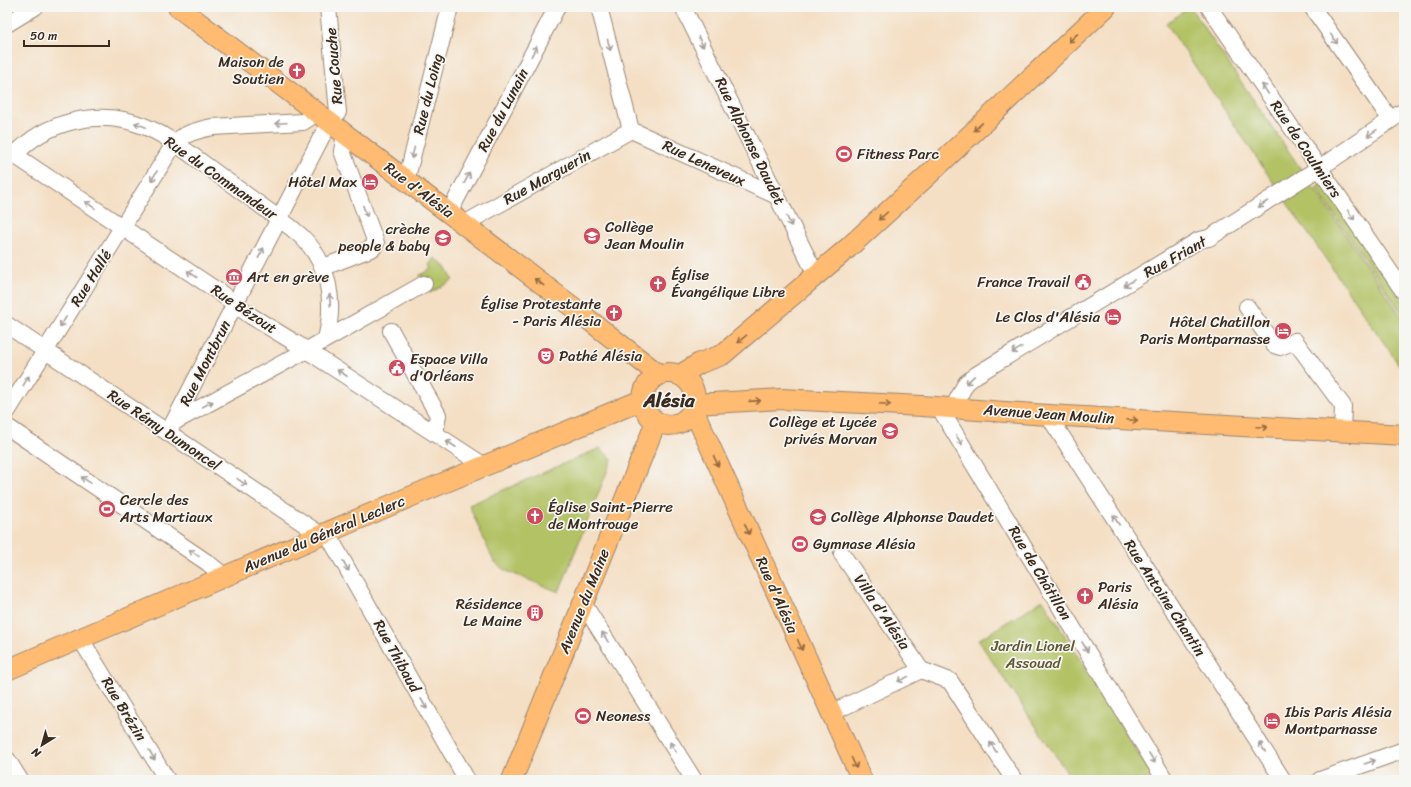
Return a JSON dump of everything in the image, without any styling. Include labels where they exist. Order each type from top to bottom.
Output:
[{"type":"main road","name":"Rue d'Alésia","points":[[178,7],[456,218],[658,374]]},
{"type":"main road","points":[[680,375],[700,363],[722,355],[848,248],[928,175],[1106,7]]},
{"type":"main road","points":[[668,372],[680,375],[691,384],[694,391],[694,406],[687,418],[677,424],[666,425],[656,422],[651,419],[645,410],[642,400],[645,386],[650,379],[658,374],[668,372]]},
{"type":"main road","name":"Avenue Jean Moulin","points":[[694,406],[781,399],[946,407],[1048,415],[1404,435]]},
{"type":"main road","name":"Avenue du Général Leclerc","points":[[7,670],[483,466],[642,400]]},
{"type":"main road","name":"Rue d'Alésia","points":[[694,406],[862,780]]},
{"type":"main road","name":"Avenue du Maine","points":[[512,780],[656,422]]},
{"type":"street","points":[[7,24],[35,7]]},
{"type":"street","name":"Rue Couche","points":[[328,7],[338,112],[331,123]]},
{"type":"street","name":"Rue du Loing","points":[[406,181],[450,7]]},
{"type":"street","name":"Rue du Lunain","points":[[456,218],[557,7]]},
{"type":"street","points":[[599,7],[631,130]]},
{"type":"street","name":"Rue Alphonse Daudet","points":[[684,7],[816,275]]},
{"type":"street","name":"Rue de Coulmiers","points":[[1209,7],[1404,292]]},
{"type":"street","points":[[1312,7],[1390,120]]},
{"type":"street","name":"Rue Friant","points":[[946,407],[966,383],[976,375],[1199,240],[1209,238],[1320,170],[1404,111]]},
{"type":"street","name":"Rue du Commandeur","points":[[11,152],[44,132],[60,125],[86,119],[132,122],[152,130],[175,143],[279,219],[303,238],[315,252],[324,267],[329,291],[330,322],[326,339]]},
{"type":"street","points":[[175,143],[184,136],[213,127],[303,122],[331,123],[376,243],[373,248],[324,267]]},
{"type":"street","name":"Rue Montbrun","points":[[171,428],[322,136],[331,123]]},
{"type":"street","name":"Rue Marguerin","points":[[456,218],[631,130]]},
{"type":"street","name":"Rue Leneveux","points":[[631,130],[777,196]]},
{"type":"street","name":"Rue Hallé","points":[[7,412],[175,143]]},
{"type":"street","name":"Rue Bézout","points":[[11,152],[252,316],[307,350],[483,466]]},
{"type":"street","points":[[171,428],[424,284]]},
{"type":"street","points":[[1247,308],[1274,345],[1280,347],[1295,341],[1343,406],[1342,432]]},
{"type":"street","name":"Rue Rémy Dumoncel","points":[[7,325],[45,351],[171,428],[324,534]]},
{"type":"street","points":[[391,331],[438,415],[435,434]]},
{"type":"street","name":"Rue de Châtillon","points":[[946,407],[1165,780]]},
{"type":"street","name":"Rue Antoine Chantin","points":[[1048,415],[1283,780]]},
{"type":"street","points":[[8,425],[225,576]]},
{"type":"street","name":"Rue Thibaud","points":[[324,534],[467,780]]},
{"type":"street","name":"Villa d'Alésia","points":[[842,554],[921,670]]},
{"type":"street","points":[[583,603],[694,780]]},
{"type":"street","name":"Rue Brézin","points":[[80,638],[167,780]]},
{"type":"street","points":[[831,713],[921,670],[950,681],[1014,780]]},
{"type":"street","points":[[1320,780],[1404,750]]},
{"type":"street","points":[[7,759],[20,780]]},
{"type":"green space","points":[[1190,7],[1404,320],[1404,372],[1287,203],[1166,23]]},
{"type":"green space","points":[[1322,184],[1404,303],[1404,316],[1316,188]]},
{"type":"green space","points":[[435,258],[446,267],[453,280],[430,293],[426,283],[419,276],[432,269],[430,265]]},
{"type":"green space","points":[[600,448],[612,459],[559,592],[504,570],[493,560],[469,505]]},
{"type":"green space","name":"Jardin Lionel Assouad","points":[[1043,600],[1152,776],[1146,780],[1072,780],[978,640]]},
{"type":"place","name":"Maison de Soutien","points":[[297,71]]},
{"type":"place","name":"Fitness Parc","points":[[844,154]]},
{"type":"place","name":"Hôtel Max","points":[[370,182]]},
{"type":"place","name":"Collège Jean Moulin","points":[[592,236]]},
{"type":"place","name":"crèche people & baby","points":[[443,238]]},
{"type":"place","name":"Art en grève","points":[[234,277]]},
{"type":"place","name":"France Travail","points":[[1083,282]]},
{"type":"place","name":"Église Évangélique Libre","points":[[658,284]]},
{"type":"place","name":"Église Protestante - Paris Alésia","points":[[614,313]]},
{"type":"place","name":"Le Clos d'Alésia","points":[[1113,317]]},
{"type":"place","name":"Hôtel Chatillon Paris Montparnasse","points":[[1283,331]]},
{"type":"place","name":"Pathé Alésia","points":[[546,356]]},
{"type":"place","name":"Espace Villa d'Orléans","points":[[397,368]]},
{"type":"place","name":"Collège et Lycée privés Morvan","points":[[890,431]]},
{"type":"place","name":"Cercle des Arts Martiaux","points":[[107,509]]},
{"type":"place","name":"Église Saint-Pierre de Montrouge","points":[[535,516]]},
{"type":"place","name":"Collège Alphonse Daudet","points":[[818,517]]},
{"type":"place","name":"Gymnase Alésia","points":[[800,544]]},
{"type":"place","name":"Paris Alésia","points":[[1085,596]]},
{"type":"place","name":"Résidence Le Maine","points":[[535,613]]},
{"type":"place","name":"Neoness","points":[[583,716]]},
{"type":"place","name":"Ibis Paris Alésia Montparnasse","points":[[1272,721]]},
{"type":"district","name":"Alésia","points":[[669,400]]}]
